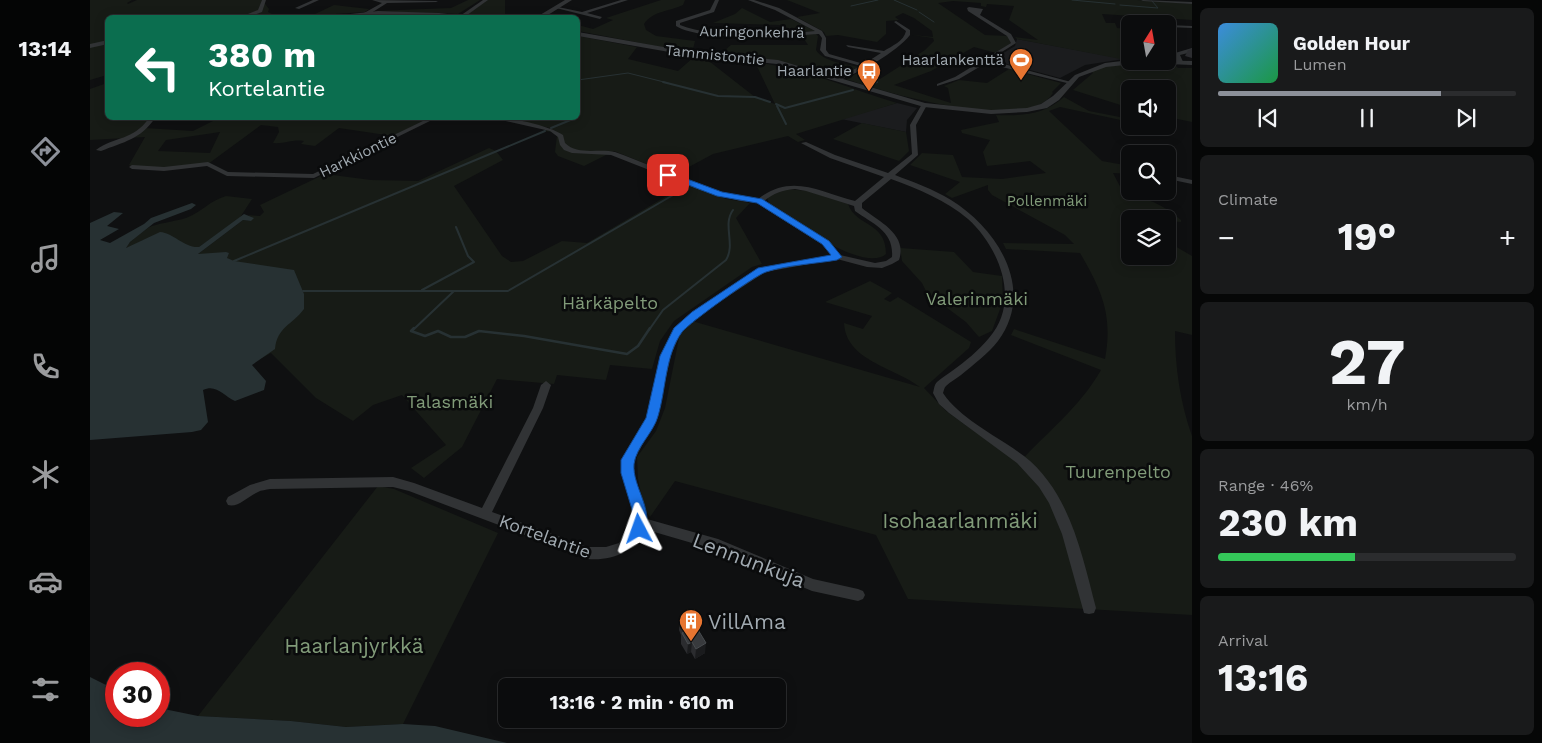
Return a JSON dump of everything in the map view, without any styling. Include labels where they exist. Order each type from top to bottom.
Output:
[{"type":"street","points":[[249,15],[260,11],[264,0]]},
{"type":"street","points":[[297,8],[317,0]]},
{"type":"street","points":[[374,0],[386,2],[436,2]]},
{"type":"street","points":[[463,15],[486,0]]},
{"type":"street","points":[[544,15],[569,0]]},
{"type":"street","points":[[582,13],[626,0]]},
{"type":"street","name":"Auringonkehrä","points":[[717,0],[712,10],[684,19],[678,22],[678,26],[690,30],[729,34],[820,32]]},
{"type":"street","name":"Auringonkehrä","points":[[750,0],[777,10],[820,32],[824,38],[823,50],[828,55],[865,66]]},
{"type":"street","points":[[1143,0],[1192,3]]},
{"type":"street","points":[[366,14],[386,2]]},
{"type":"street","points":[[558,8],[600,18]]},
{"type":"street","points":[[354,15],[397,15]]},
{"type":"street","points":[[939,86],[957,78],[1014,42],[1010,36],[978,15]]},
{"type":"street","points":[[837,79],[865,66],[898,46],[908,35],[906,29],[896,22]]},
{"type":"street","points":[[1176,26],[1192,27]]},
{"type":"street","points":[[1185,27],[1192,31]]},
{"type":"street","name":"Tammistontie","points":[[580,34],[696,55],[778,62],[924,104],[992,112],[1027,110],[1051,102],[1069,83],[1086,71],[1105,65],[1144,61],[1192,64]]},
{"type":"street","points":[[90,46],[105,43]]},
{"type":"street","points":[[848,46],[887,53]]},
{"type":"street","points":[[1182,63],[1177,58],[1177,54],[1192,50]]},
{"type":"street","points":[[985,61],[1069,83]]},
{"type":"street","points":[[857,204],[859,200],[888,175],[915,156],[913,125],[924,104]]},
{"type":"street","points":[[99,150],[134,136],[145,128],[151,120]]},
{"type":"street","name":"Harkkiontie","points":[[132,167],[164,169],[208,164],[227,174],[314,176],[429,120]]},
{"type":"street","points":[[504,120],[552,130],[561,136],[562,144],[570,150],[611,152],[714,192],[759,201],[826,242],[837,257]]},
{"type":"street","points":[[804,143],[934,194],[960,209],[980,225],[997,247],[1011,290],[1005,323],[994,342],[940,385],[938,393],[949,408],[1019,457],[1049,491],[1062,513],[1089,608]]},
{"type":"street","points":[[1176,178],[1190,181],[1192,192]]},
{"type":"street","points":[[641,523],[641,516],[627,473],[628,460],[652,418],[666,356],[677,330],[695,314],[762,270],[837,257],[875,266],[886,264],[896,258],[896,248],[890,233],[862,212],[857,204],[819,190],[786,187],[770,191],[759,201]]},
{"type":"street","points":[[485,514],[538,408],[546,385]]},
{"type":"street","name":"Kortelantie","points":[[232,501],[254,488],[270,484],[393,482],[410,486],[574,549],[597,555],[615,551],[628,544],[641,523]]},
{"type":"street","name":"Lennunkuja","points":[[641,523],[710,543],[812,585],[858,595]]},
{"type":"shaded area","points":[[1017,39],[1121,59],[1085,65],[1060,78],[992,60],[1015,46]]},
{"type":"shaded area","points":[[897,103],[917,108],[907,120],[906,132],[841,119]]},
{"type":"shaded area","points":[[192,203],[196,205],[191,209],[154,223],[130,242],[126,248],[160,232],[194,247],[199,247],[244,214],[254,218],[251,221],[243,220],[198,254],[226,252],[229,253],[227,258],[234,261],[294,270],[304,294],[304,309],[282,331],[276,342],[275,349],[252,365],[266,381],[264,390],[235,401],[212,388],[203,390],[208,422],[201,430],[90,440],[90,223],[114,212],[123,213],[107,226],[119,229],[100,240],[110,243],[151,218]]},
{"type":"shaded area","points":[[90,677],[105,684],[105,727],[170,727],[170,710],[198,716],[291,721],[346,727],[403,724],[435,726],[507,743],[90,743]]},
{"type":"green space","points":[[90,0],[132,0],[128,4],[137,0],[262,0],[269,9],[268,12],[274,15],[105,15],[105,76],[90,80]]},
{"type":"green space","points":[[468,0],[480,0],[458,14],[373,11],[451,8]]},
{"type":"green space","points":[[487,0],[505,0],[505,15],[468,14]]},
{"type":"green space","points":[[661,0],[685,0],[683,5],[652,16],[644,24],[646,30],[656,36],[695,41],[692,53],[580,31],[580,26],[593,29],[613,20],[606,18]]},
{"type":"green space","points":[[787,0],[1137,0],[1192,4],[1192,20],[1176,19],[1176,15],[1102,14],[1106,23],[1115,23],[1117,28],[1121,28],[1121,59],[1017,39],[1015,37],[1038,40],[1009,20],[1014,6],[987,4],[986,7],[981,6],[981,3],[953,1],[938,3],[985,35],[1008,36],[1011,43],[996,53],[974,47],[931,71],[894,85],[951,103],[948,88],[944,86],[959,80],[987,83],[1009,69],[1061,83],[1053,93],[1038,105],[1015,110],[954,107],[890,93],[846,79],[861,71],[880,79],[925,50],[934,41],[933,38],[912,35],[933,37],[932,31],[914,18],[903,13],[895,17],[899,20],[886,21],[886,34],[877,42],[838,35],[826,36],[824,32],[797,17],[820,13]]},
{"type":"green space","points":[[334,5],[369,9],[365,12],[307,15],[315,14]]},
{"type":"green space","points":[[742,8],[770,22],[791,19],[815,31],[783,33],[780,25],[713,23],[735,14]]},
{"type":"green space","points":[[801,34],[816,34],[818,36],[816,50],[824,57],[836,62],[859,67],[840,75],[773,60],[719,55],[731,45],[808,45]]},
{"type":"green space","points":[[580,36],[637,47],[628,59],[678,71],[694,57],[705,58],[755,97],[775,104],[755,62],[809,74],[897,103],[796,134],[805,140],[798,142],[788,136],[713,154],[674,175],[614,151],[584,166],[558,156],[555,152],[557,136],[552,132],[544,131],[550,128],[512,120],[580,120]]},
{"type":"green space","points":[[1121,64],[1121,70],[1176,70],[1176,66],[1178,68],[1192,68],[1192,122],[1176,119],[1176,80],[1121,80],[1121,105],[1073,90],[1093,73],[1091,71]]},
{"type":"green space","points":[[105,84],[105,120],[151,120],[145,128],[193,131],[215,120],[425,120],[393,136],[339,128],[315,146],[301,144],[304,141],[273,143],[279,132],[278,127],[261,125],[208,164],[164,169],[132,167],[129,165],[145,137],[90,140],[90,89]],"holes":[[[220,132],[210,153],[158,151],[166,140]]]},
{"type":"green space","points":[[1064,97],[1089,111],[1121,117],[1121,120],[1060,107],[1049,111],[1102,161],[1121,164],[1121,173],[1113,173],[1121,188],[1121,200],[1148,200],[1168,210],[1121,210],[1121,265],[1176,265],[1176,247],[1192,256],[1192,335],[1175,331],[1179,384],[1192,436],[1192,615],[908,599],[876,535],[675,481],[650,517],[644,508],[638,479],[637,457],[656,431],[665,408],[680,333],[692,321],[920,387],[873,362],[853,346],[847,336],[844,323],[863,329],[872,316],[825,302],[870,281],[892,293],[884,299],[890,302],[898,297],[971,342],[969,348],[924,388],[946,411],[1019,463],[1063,419],[1083,396],[1101,370],[1011,335],[1014,329],[1105,359],[1108,329],[1104,304],[1094,279],[1080,253],[1006,249],[1003,243],[1074,244],[1065,235],[992,195],[988,190],[988,185],[952,198],[945,194],[960,182],[910,165],[922,153],[953,155],[962,177],[1002,179],[1046,173],[1030,161],[987,166],[983,152],[990,140],[962,133],[961,130],[999,122],[996,115],[1032,113],[1049,108]]},
{"type":"green space","points":[[862,123],[906,132],[909,151],[899,161],[833,139]]},
{"type":"green space","points":[[489,148],[496,151],[503,160],[454,186],[502,256],[511,262],[523,261],[562,241],[587,243],[687,184],[726,199],[750,203],[736,218],[762,264],[752,267],[674,321],[660,341],[652,369],[610,365],[606,380],[557,375],[554,384],[497,379],[462,447],[424,478],[411,468],[446,445],[402,395],[373,405],[353,421],[316,398],[271,353],[262,358],[198,254],[243,220],[251,221],[253,218],[248,215],[260,216],[264,212],[260,205],[325,174],[371,180],[418,181]]},
{"type":"green space","points":[[787,189],[808,191],[848,204],[857,217],[876,230],[881,236],[885,243],[886,254],[875,258],[861,257],[826,242],[792,221],[769,204],[767,197],[775,191]]},
{"type":"green space","points":[[226,196],[252,199],[239,219],[199,247],[191,250],[143,240],[126,248],[148,228],[186,218]]},
{"type":"green space","points":[[1176,216],[1181,220],[1181,222],[1176,222]]},
{"type":"green space","name":"Valerinmäki","points":[[900,248],[954,252],[973,272],[1002,276],[1003,301],[992,331],[979,337],[966,322],[927,293],[922,283],[902,261]]},
{"type":"green space","name":"Haarlanjyrkkä","points":[[378,486],[394,489],[498,533],[403,724],[346,727],[291,721],[198,716]]},
{"type":"building","points":[[689,615],[706,643],[696,649],[692,642],[688,644],[682,633],[686,631],[680,620]]},
{"type":"waterway","points":[[851,6],[878,0]]},
{"type":"waterway","points":[[894,0],[917,10]]},
{"type":"waterway","points":[[1072,0],[1115,4]]},
{"type":"waterway","points":[[1120,5],[1158,8],[1152,1]]},
{"type":"waterway","points":[[919,12],[934,22]]},
{"type":"waterway","points":[[580,80],[628,73],[668,83]]},
{"type":"waterway","points":[[663,82],[718,96],[755,97],[770,102]]},
{"type":"waterway","points":[[866,86],[877,82],[873,83]]},
{"type":"waterway","points":[[776,104],[785,108],[853,90]]},
{"type":"waterway","points":[[777,106],[786,124]]},
{"type":"waterway","points":[[551,128],[571,120]]},
{"type":"waterway","points":[[234,261],[545,131]]},
{"type":"waterway","points":[[454,291],[508,291],[680,191]]},
{"type":"waterway","points":[[649,330],[663,310],[726,260],[730,248],[729,222],[733,210]]},
{"type":"waterway","points":[[422,290],[474,262],[468,256],[456,227]]},
{"type":"waterway","points":[[303,291],[454,291]]},
{"type":"waterway","points":[[413,330],[454,291]]},
{"type":"waterway","points":[[414,328],[411,331],[425,336],[438,331],[451,337],[465,337],[479,331],[524,336],[627,354],[638,346],[650,328]]},
{"type":"place","name":"Haarlankenttä","points":[[1021,81]]},
{"type":"place","name":"Haarlantie","points":[[869,92]]},
{"type":"place","name":"VillAma","points":[[691,642]]},
{"type":"route","points":[[639,529],[641,516],[627,473],[628,460],[652,418],[664,362],[677,330],[695,314],[762,270],[837,257],[826,242],[759,201],[730,197],[668,175]]},
{"type":"park label","name":"Pollenmäki","points":[[1047,201]]},
{"type":"park label","name":"Härkäpelto","points":[[610,302]]},
{"type":"park label","name":"Talasmäki","points":[[450,401]]},
{"type":"park label","name":"Tuurenpelto","points":[[1118,471]]},
{"type":"park label","name":"Isohaarlanmäki","points":[[960,520]]}]
